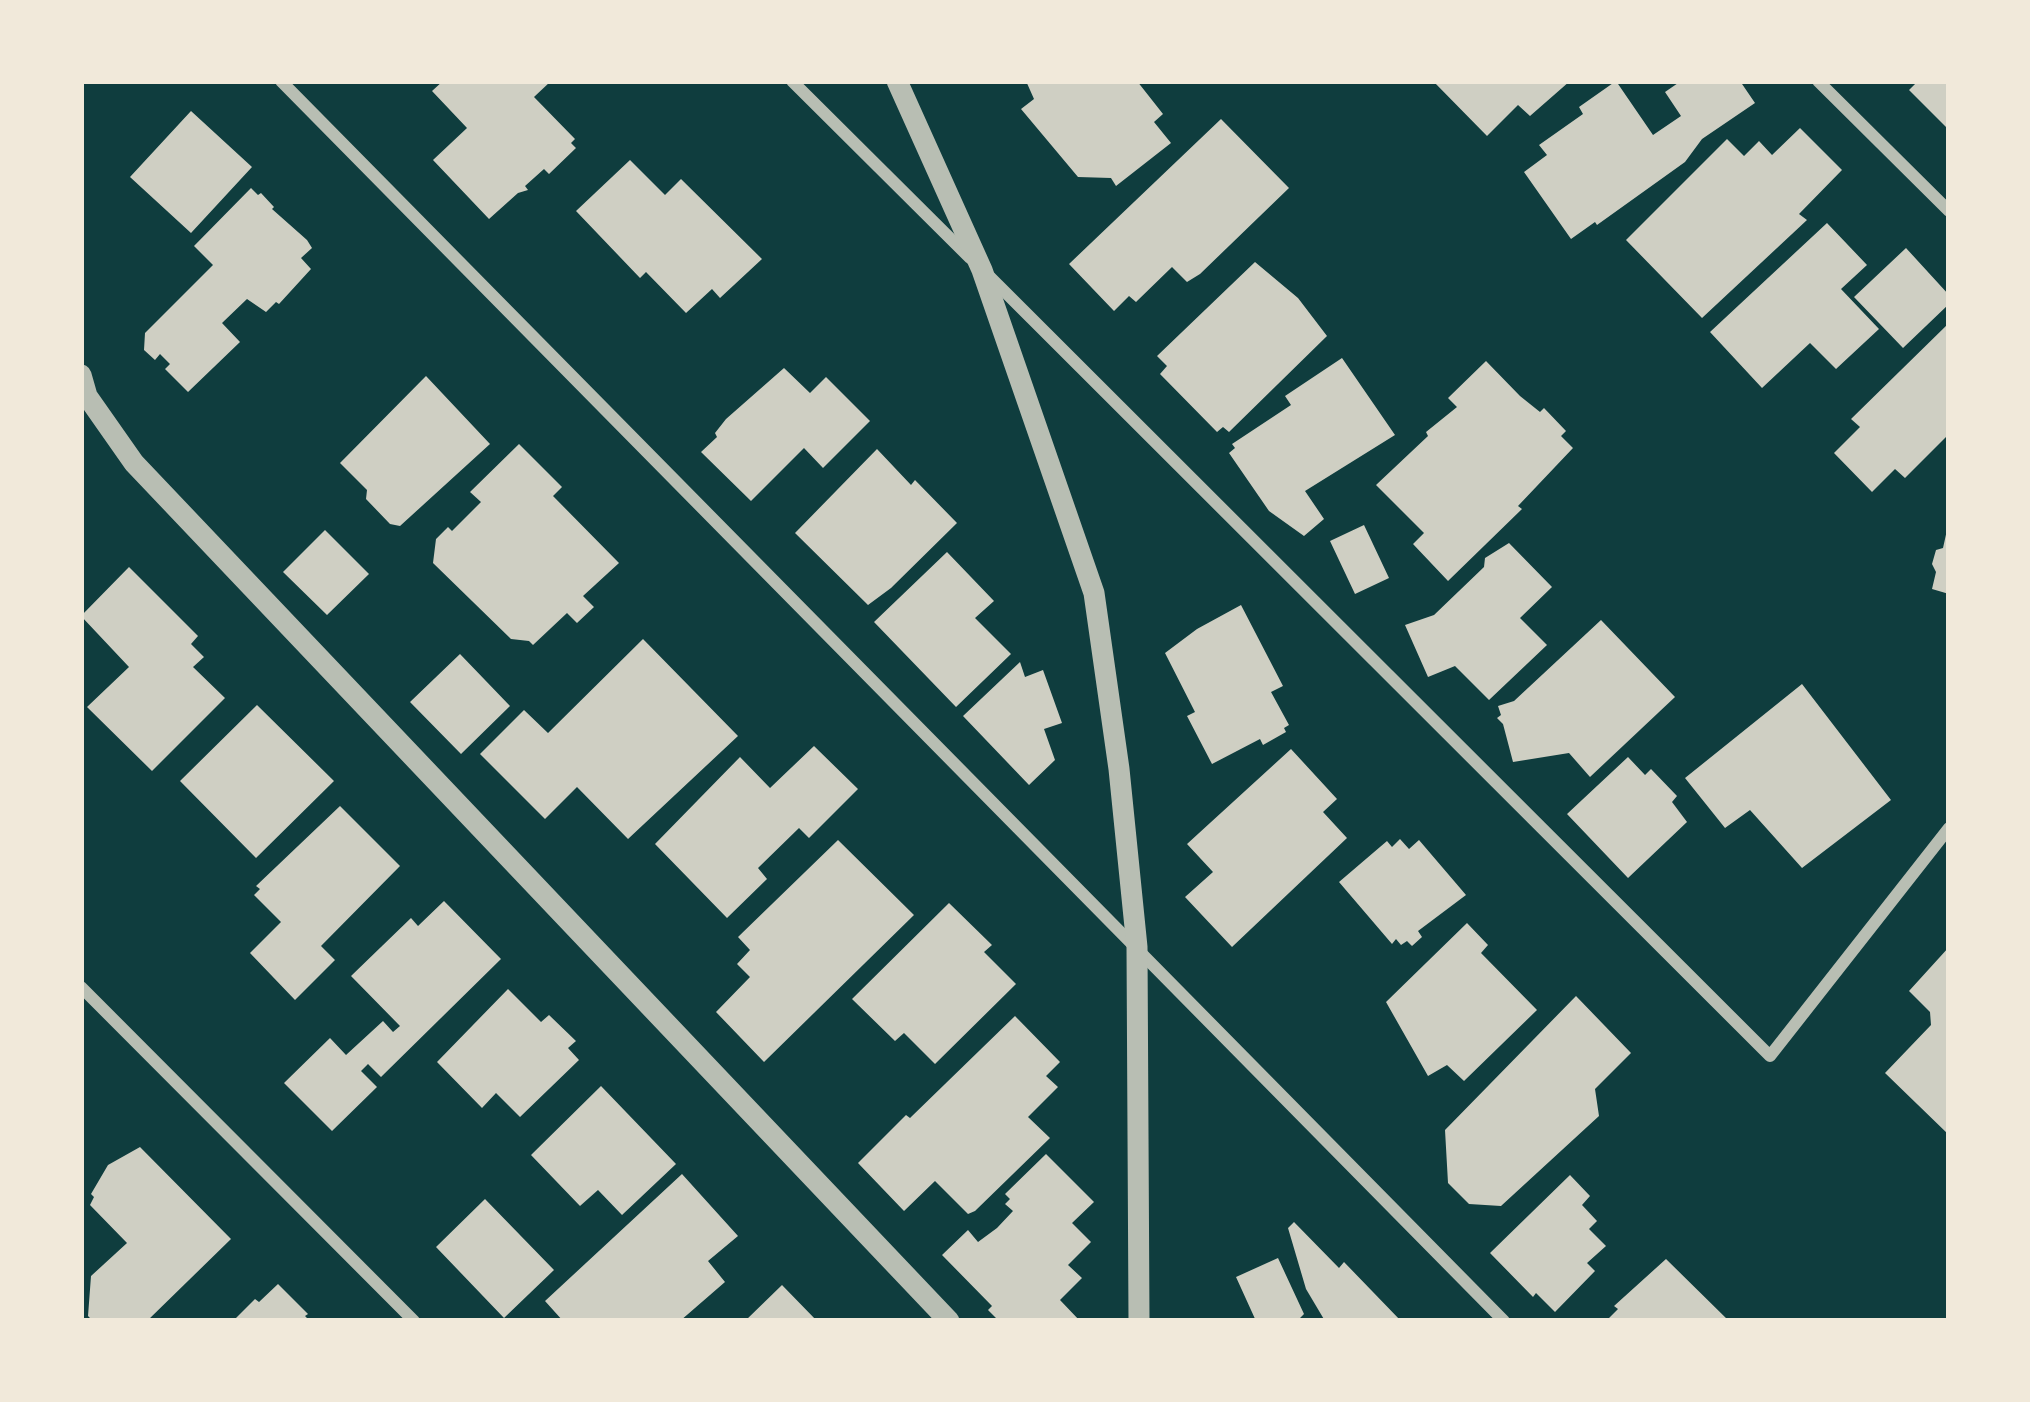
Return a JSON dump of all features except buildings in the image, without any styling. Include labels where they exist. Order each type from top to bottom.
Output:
[{"type":"street","points":[[280,81],[1504,1321]]},
{"type":"street","points":[[792,81],[1770,1056],[1949,828]]},
{"type":"street","points":[[897,81],[982,270],[1094,592],[1137,947],[1139,1321]]},
{"type":"street","points":[[1818,81],[1949,211]]},
{"type":"street","points":[[81,375],[88,396],[134,463],[950,1321]]},
{"type":"street","points":[[81,987],[414,1321]]}]
